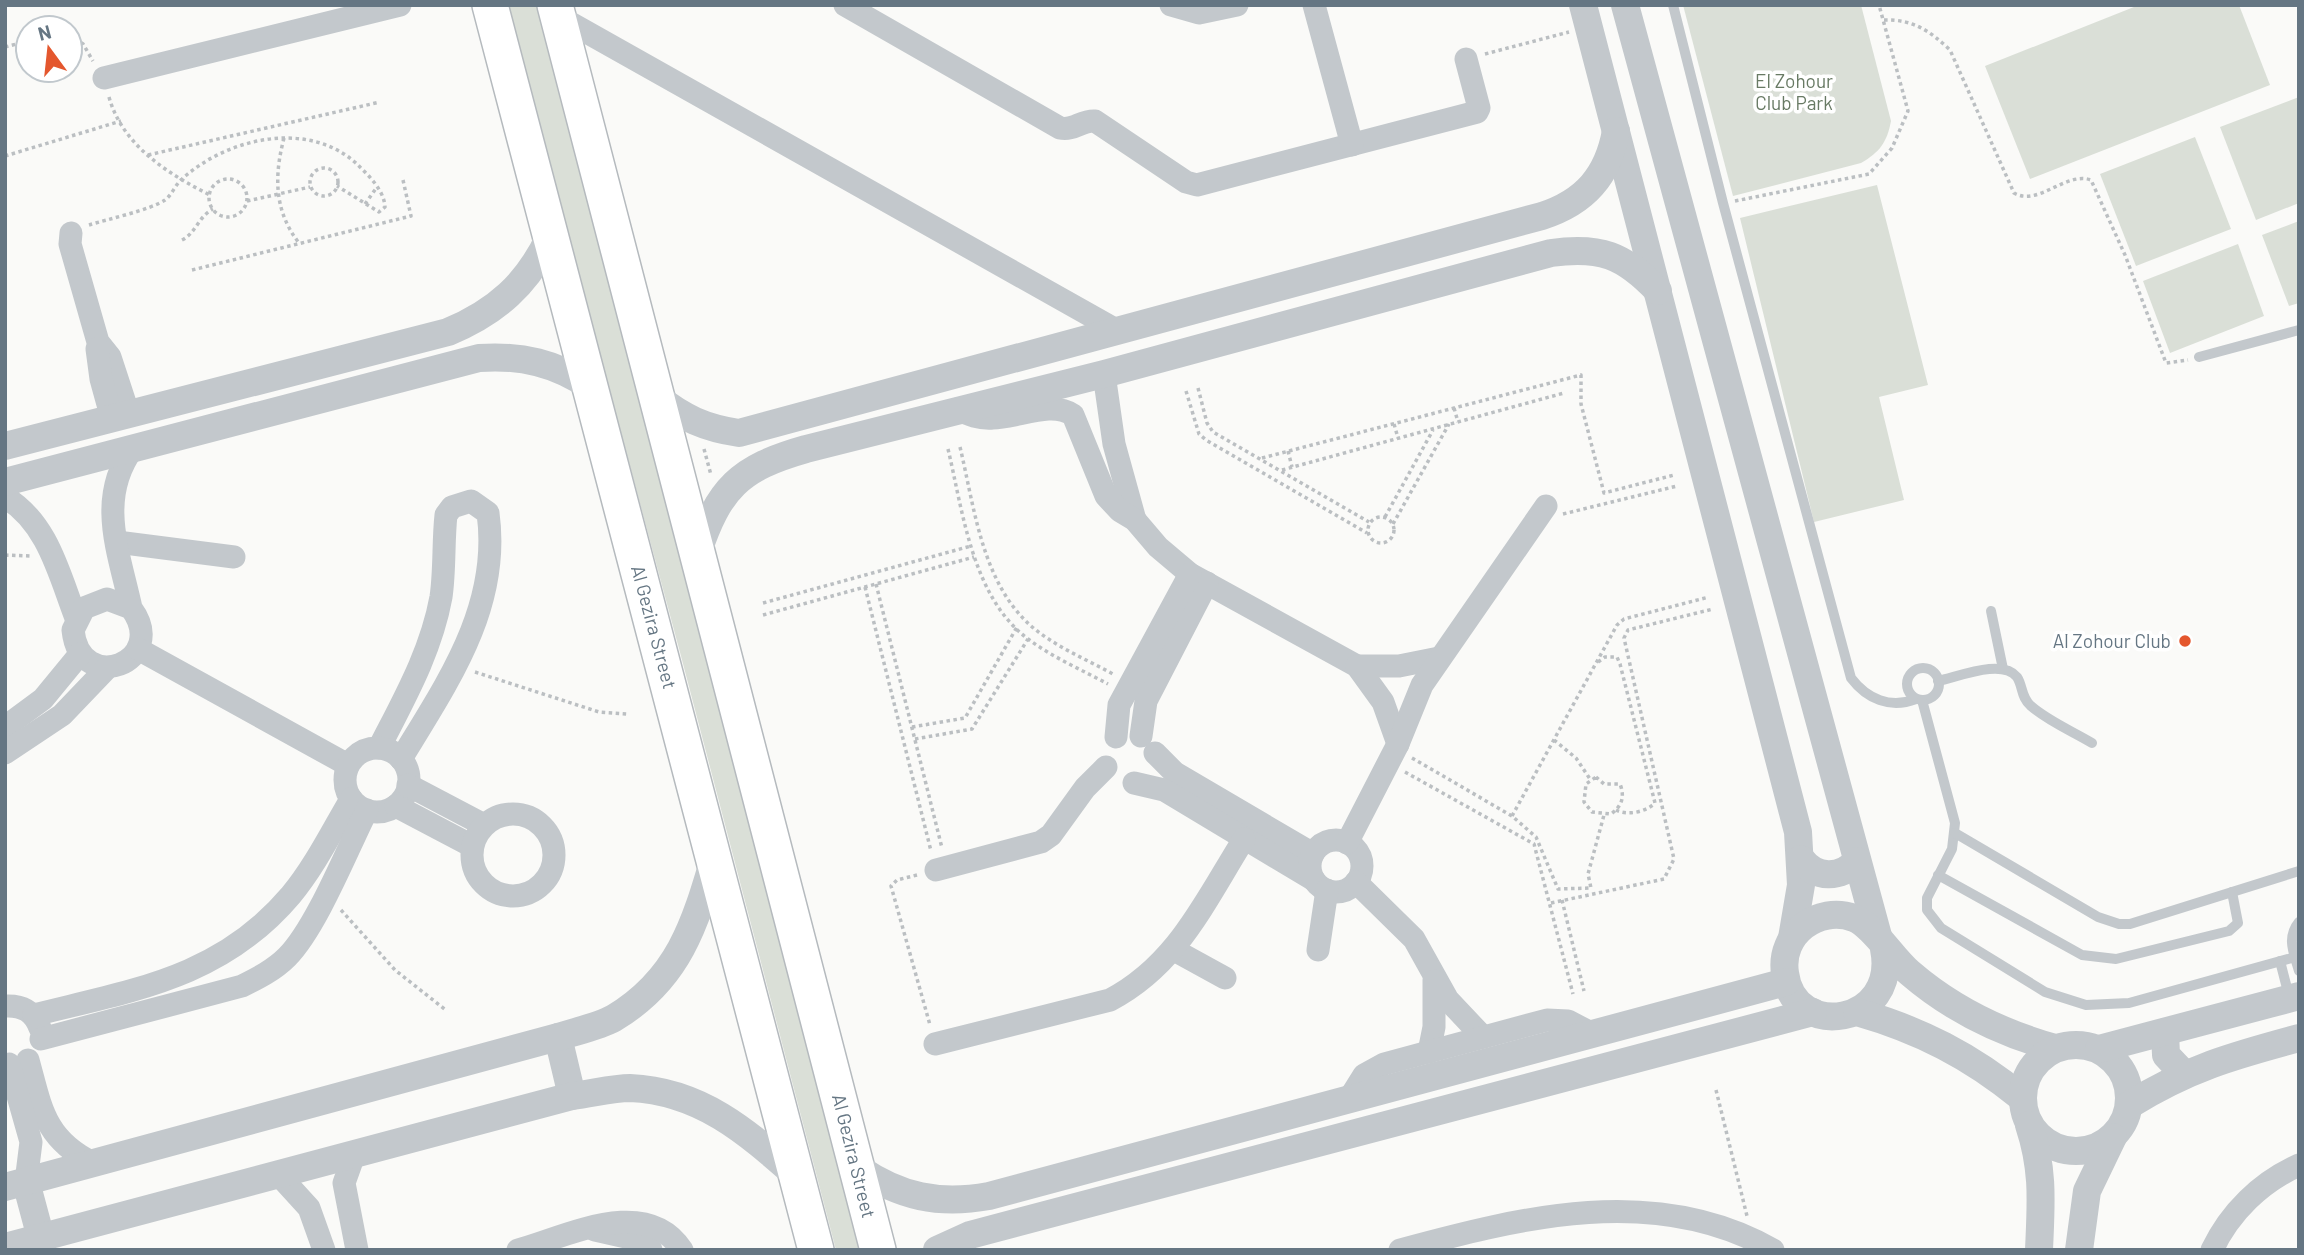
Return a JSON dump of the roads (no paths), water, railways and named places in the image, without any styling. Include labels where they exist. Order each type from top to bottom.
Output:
[{"type":"main road","name":"Al Gezira Street","points":[[490,5],[816,1250]]},
{"type":"main road","name":"Al Gezira Street","points":[[556,11],[878,1250]]},
{"type":"street","points":[[104,78],[400,5]]},
{"type":"street","points":[[845,5],[1060,128],[1073,129],[1083,122],[1095,121],[1191,184],[1477,112],[1479,108],[1466,59]]},
{"type":"street","points":[[1171,5],[1199,13],[1237,5]]},
{"type":"street","points":[[1314,5],[1352,145]]},
{"type":"street","points":[[1625,5],[1857,861],[1887,961],[1883,986],[1876,997],[1857,1012]]},
{"type":"street","points":[[556,11],[1118,331]]},
{"type":"street","points":[[1586,16],[1798,832],[1801,885],[1792,938],[1784,959],[1786,982],[1796,999],[1813,1012],[1827,1017],[1857,1012],[1893,1022],[1940,1042],[1993,1074],[2025,1111],[2042,1140],[2059,1149],[2088,1150],[2113,1137]]},
{"type":"street","points":[[657,397],[681,416],[709,428],[739,433],[1542,216],[1575,202],[1601,177],[1612,155],[1616,131]]},
{"type":"street","points":[[1542,216],[1551,253]]},
{"type":"street","points":[[71,233],[70,244],[98,342],[110,357],[121,417]]},
{"type":"street","points":[[5,446],[448,332],[481,317],[515,290],[541,256],[550,236]]},
{"type":"street","points":[[697,554],[710,516],[734,483],[767,460],[806,449],[1104,374],[1551,253],[1581,249],[1611,254],[1638,269],[1658,290]]},
{"type":"street","points":[[448,332],[456,364]]},
{"type":"street","points":[[5,482],[456,364],[499,357],[528,359],[557,367],[591,387]]},
{"type":"street","points":[[1104,374],[1119,469],[1135,520]]},
{"type":"street","points":[[957,409],[974,417],[992,418],[1041,410],[1066,410],[1077,421],[1086,453],[1106,496],[1135,520],[1158,547],[1199,578],[1357,666],[1383,702],[1394,752]]},
{"type":"street","points":[[798,418],[806,449]]},
{"type":"street","points":[[5,753],[62,715],[107,668],[130,659],[138,649],[142,634],[139,620],[131,608],[111,501],[114,482],[133,448]]},
{"type":"street","points":[[5,497],[20,506],[35,523],[76,618],[74,643],[80,654],[92,664],[107,668]]},
{"type":"street","points":[[379,748],[415,677],[431,637],[441,596],[446,515],[452,507],[471,501],[488,513],[490,530],[486,574],[477,622],[457,666],[401,759]]},
{"type":"street","points":[[1347,843],[1394,752],[1422,685],[1541,514]]},
{"type":"street","points":[[117,542],[234,557]]},
{"type":"street","points":[[1199,578],[1119,705],[1116,737],[1106,750],[1106,767],[1117,780],[1164,790],[1320,885],[1343,891],[1356,882],[1361,874],[1360,856],[1347,843],[1328,841],[1313,854],[1310,863],[1320,885],[1318,950]]},
{"type":"street","points":[[1134,783],[1148,776],[1153,769],[1148,744],[1146,701],[1199,578]]},
{"type":"street","points":[[76,618],[94,601],[107,599],[131,608]]},
{"type":"street","points":[[138,649],[348,765]]},
{"type":"street","points":[[5,727],[43,699],[80,654]]},
{"type":"street","points":[[1357,666],[1399,666],[1439,658]]},
{"type":"street","points":[[1116,737],[1129,733],[1148,744],[1175,773],[1313,854]]},
{"type":"street","points":[[379,748],[401,759],[409,775],[408,785],[396,806],[377,812],[359,805],[345,788],[348,765],[356,755],[379,748]]},
{"type":"street","points":[[942,869],[1041,842],[1051,835],[1085,788],[1106,767]]},
{"type":"street","points":[[408,785],[484,825]]},
{"type":"street","points":[[41,1039],[242,986],[267,974],[288,957],[305,935],[326,893],[359,805]]},
{"type":"street","points":[[34,1015],[170,980],[225,951],[274,914],[359,805]]},
{"type":"street","points":[[396,806],[472,846]]},
{"type":"street","points":[[515,814],[531,818],[545,828],[553,843],[554,860],[549,876],[538,888],[523,896],[506,896],[490,890],[478,879],[472,863],[472,846],[484,825],[499,816],[515,814]]},
{"type":"street","points":[[935,1044],[1110,1000],[1145,979],[1174,950],[1244,839]]},
{"type":"street","points":[[15,1184],[558,1037],[612,1019],[655,986],[676,961],[695,922],[715,856]]},
{"type":"street","points":[[1801,859],[1813,870],[1828,875],[1845,871],[1857,861]]},
{"type":"street","points":[[1356,882],[1414,939],[1448,1000],[1483,1037]]},
{"type":"street","points":[[1792,938],[1814,919],[1828,915],[1856,918],[1934,993],[1962,1011],[2023,1039],[2055,1048]]},
{"type":"street","points":[[1174,950],[1225,978]]},
{"type":"street","points":[[1429,1052],[1434,1027],[1434,978]]},
{"type":"street","points":[[858,1168],[882,1184],[908,1195],[944,1201],[989,1196],[1786,982]]},
{"type":"street","points":[[1750,991],[1759,1004],[1759,1026]]},
{"type":"street","points":[[2039,1250],[2042,1193],[2038,1154],[2025,1111],[2031,1068],[2055,1048],[2069,1045],[2099,1049],[2294,997]]},
{"type":"street","points":[[5,1006],[26,1009],[34,1015],[40,1026],[41,1039],[37,1051],[14,1062]]},
{"type":"street","points":[[937,1250],[970,1235],[1813,1012]]},
{"type":"street","points":[[1349,1099],[1357,1082],[1370,1070],[1483,1037],[1547,1020],[1568,1021],[1591,1033]]},
{"type":"street","points":[[2165,1032],[2166,1055],[2184,1074]]},
{"type":"street","points":[[558,1037],[572,1096]]},
{"type":"street","points":[[2129,1105],[2213,1061],[2299,1038]]},
{"type":"street","points":[[2079,1250],[2085,1198],[2098,1163],[2124,1122],[2129,1105],[2126,1078],[2110,1056],[2099,1049]]},
{"type":"street","points":[[14,1062],[54,1134],[65,1146],[93,1163]]},
{"type":"street","points":[[14,1062],[31,1142],[15,1184],[41,1238]]},
{"type":"street","points":[[5,1247],[572,1096],[628,1088],[671,1093],[711,1108],[746,1131],[797,1176]]},
{"type":"street","points":[[354,1155],[344,1183],[356,1250]]},
{"type":"street","points":[[2212,1250],[2228,1222],[2247,1199],[2270,1180],[2299,1165]]},
{"type":"street","points":[[278,1174],[298,1195],[316,1222],[324,1250]]},
{"type":"street","points":[[2042,1193],[2060,1188],[2085,1198]]},
{"type":"street","points":[[989,1196],[997,1228]]},
{"type":"street","points":[[1400,1250],[1475,1230],[1595,1210],[1643,1210],[1691,1217],[1763,1244]]},
{"type":"street","points":[[316,1222],[348,1214]]},
{"type":"street","points":[[519,1250],[607,1223],[639,1221],[668,1234],[682,1250]]},
{"type":"street","points":[[592,1229],[626,1237],[651,1250]]},
{"type":"lane","points":[[1673,5],[1723,203],[1851,678],[1880,701],[1898,704],[1936,692],[1938,681]]},
{"type":"lane","points":[[2199,356],[2299,330]]},
{"type":"lane","points":[[1991,611],[2003,669]]},
{"type":"lane","points":[[1938,681],[1927,669],[1911,674],[1907,685],[1919,699],[1955,833],[1952,849],[1927,898],[1927,910],[1932,920],[2045,992],[2065,1001],[2097,1006],[2129,1003],[2297,957]]},
{"type":"lane","points":[[1938,681],[2003,669],[2015,675],[2024,698],[2032,708],[2092,743]]},
{"type":"lane","points":[[1955,833],[2108,922],[2130,923],[2299,871]]},
{"type":"lane","points":[[1938,875],[2082,955],[2105,960],[2229,931],[2238,923],[2232,892]]},
{"type":"lane","points":[[2299,922],[2291,932],[2299,971]]},
{"type":"lane","points":[[2280,961],[2294,997]]},
{"type":"place","name":"Al Zohour Club","points":[[2185,641]]},
{"type":"park label","name":"El Zohour Club Park","points":[[1794,92]]}]
